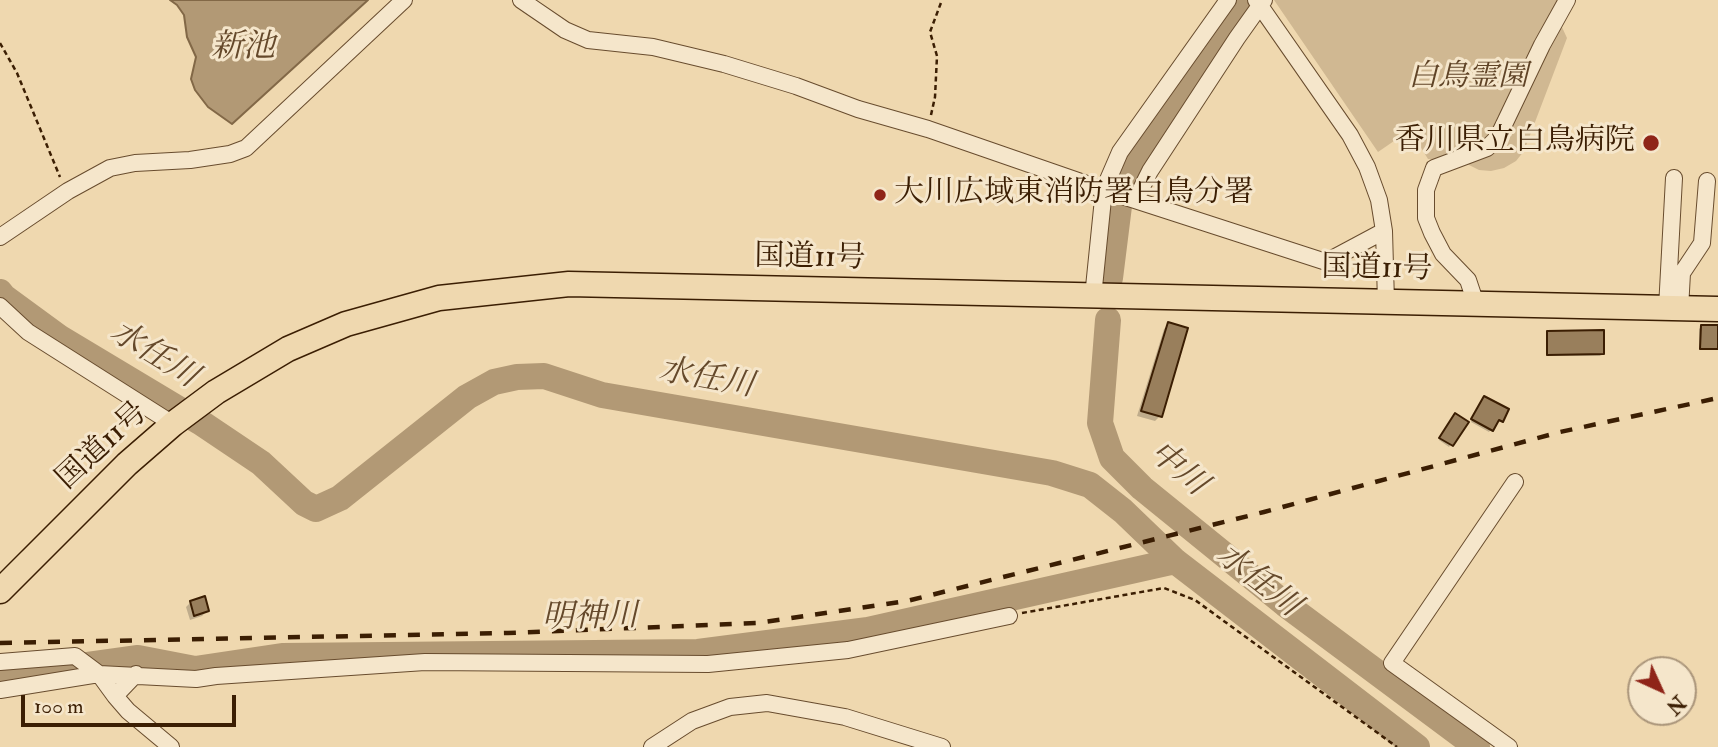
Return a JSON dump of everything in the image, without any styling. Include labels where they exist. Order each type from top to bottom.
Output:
[{"type":"highway","name":"国道11号","points":[[0,591],[127,464],[173,424],[216,392],[288,349],[346,324],[439,298],[569,284],[1718,309]]},
{"type":"street","points":[[0,237],[68,191],[110,168],[135,163],[230,155],[246,148],[404,0]]},
{"type":"street","points":[[521,0],[565,30],[588,40],[653,47],[724,64],[1326,262],[1384,231]]},
{"type":"street","points":[[1093,297],[1107,190],[1120,152],[1228,0]]},
{"type":"street","points":[[1476,304],[1468,280],[1443,254],[1432,233],[1426,218],[1426,190],[1434,168],[1487,148],[1498,137],[1567,0]]},
{"type":"street","points":[[1136,199],[1157,160],[1260,2],[1350,135],[1367,167],[1379,200],[1384,231],[1386,302]]},
{"type":"street","points":[[1674,178],[1674,308]]},
{"type":"street","points":[[1674,308],[1682,273],[1702,243],[1707,181]]},
{"type":"street","points":[[0,306],[28,332],[173,424]]},
{"type":"street","points":[[1508,747],[1392,663],[1515,482]]},
{"type":"street","points":[[0,690],[99,674],[197,679],[425,662],[708,664],[848,650],[1009,616]]},
{"type":"street","points":[[0,662],[75,656],[99,674],[128,710],[171,747]]},
{"type":"street","points":[[115,696],[136,674]]},
{"type":"street","points":[[652,747],[692,722],[730,707],[767,703],[845,717],[930,741],[942,747]]},
{"type":"path","points":[[935,97],[937,56],[930,32],[942,0]]},
{"type":"path","points":[[0,43],[17,73],[54,168],[68,191]]},
{"type":"path","points":[[1009,616],[1164,588],[1195,600],[1397,747]]},
{"type":"green space","name":"白鳥霊園","points":[[1274,0],[1557,0],[1559,3],[1554,10],[1567,38],[1524,151],[1516,161],[1504,168],[1479,170],[1463,162],[1428,159],[1410,130],[1378,152]]},
{"type":"water","name":"新池","points":[[170,0],[368,0],[232,124],[208,107],[195,90],[191,79],[196,57],[187,37],[184,15]]},
{"type":"building","points":[[1168,322],[1188,328],[1162,417],[1141,411]]},
{"type":"building","points":[[1701,325],[1718,325],[1718,349],[1700,349]]},
{"type":"building","points":[[1604,330],[1604,354],[1547,355],[1547,331]]},
{"type":"building","points":[[1484,396],[1509,409],[1503,422],[1499,420],[1493,431],[1471,419]]},
{"type":"building","points":[[1455,413],[1469,422],[1453,446],[1439,438]]},
{"type":"building","points":[[205,596],[209,611],[194,616],[190,601]]},
{"type":"waterway","name":"中川","points":[[1110,278],[1119,206],[1131,166],[1179,103],[1245,0]]},
{"type":"waterway","name":"水任川","points":[[0,292],[60,338],[200,422],[261,463],[304,503],[316,509],[340,498],[467,397],[494,382],[517,377],[544,376],[602,395],[1052,473],[1090,485],[1123,511],[1175,561],[1417,747]]},
{"type":"waterway","name":"中川","points":[[1108,320],[1100,423],[1112,458],[1142,488],[1285,604],[1477,747]]},
{"type":"waterway","name":"明神川","points":[[0,677],[138,658],[195,669],[282,656],[698,652],[868,630],[1175,561]]},
{"type":"railway","points":[[0,643],[508,633],[758,623],[907,601],[1264,512],[1560,432],[1718,398]]},
{"type":"place","name":"香川県立白鳥病院","points":[[1651,143]]},
{"type":"place","name":"大川広域東消防署白鳥分署","points":[[880,195]]}]
